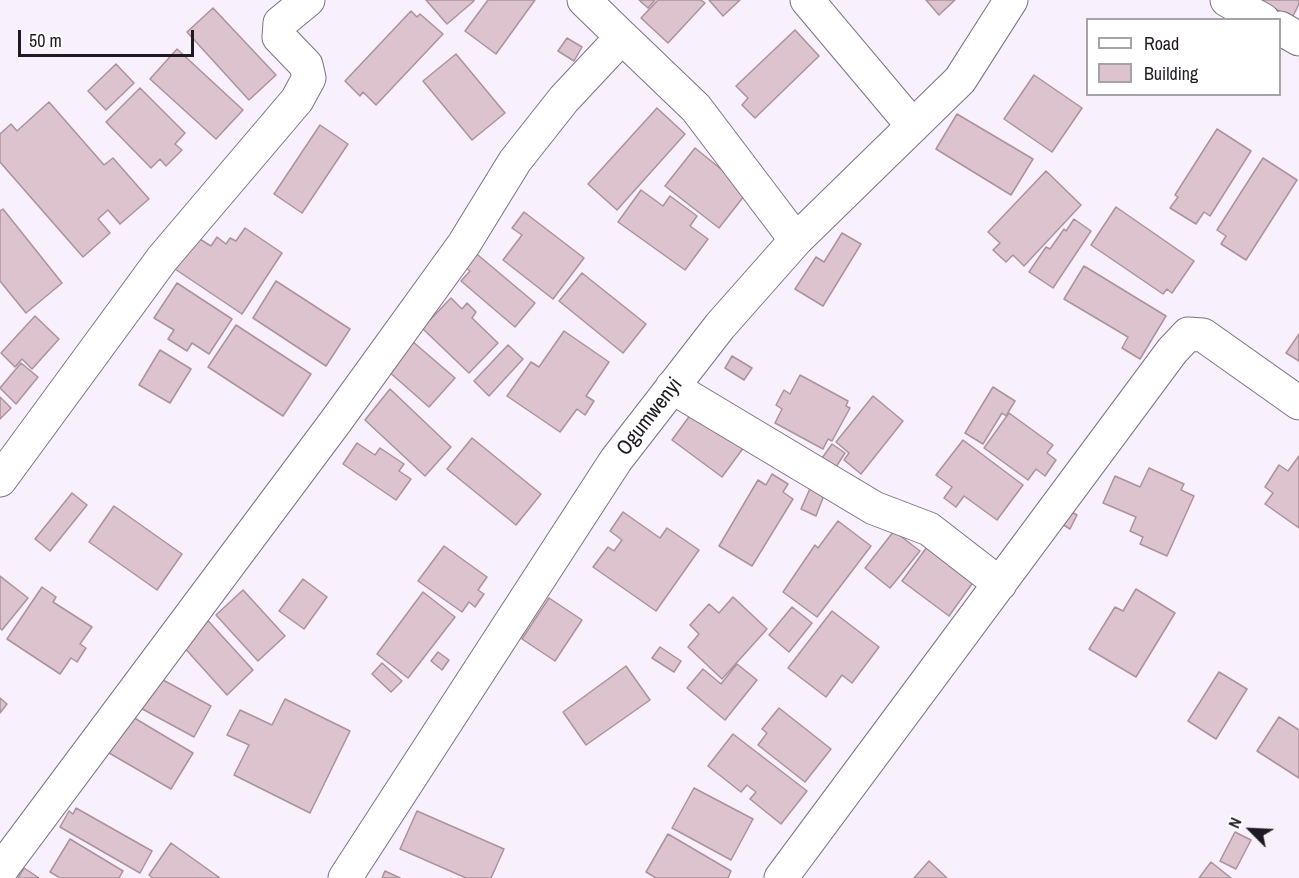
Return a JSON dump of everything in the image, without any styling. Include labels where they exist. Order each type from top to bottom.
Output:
[{"type":"street","points":[[0,480],[162,259],[297,100],[309,78],[306,65],[279,37],[280,23],[308,0]]},
{"type":"street","points":[[584,0],[696,108],[796,240]]},
{"type":"street","points":[[807,0],[913,126]]},
{"type":"street","name":"Ogumwenyi","points":[[345,878],[616,460],[720,326],[796,240],[960,80],[1011,0]]},
{"type":"street","points":[[1227,0],[1259,18]]},
{"type":"street","points":[[1281,29],[1299,39]]},
{"type":"street","points":[[0,871],[336,421],[464,244],[515,161],[564,99],[622,37]]},
{"type":"street","points":[[781,878],[1172,351],[1188,334],[1203,335],[1299,403]]},
{"type":"street","points":[[672,387],[874,508],[929,529],[1000,584]]},
{"type":"building","points":[[426,0],[474,0],[474,1],[447,24]]},
{"type":"building","points":[[488,0],[535,0],[496,54],[465,31]]},
{"type":"building","points":[[639,0],[655,0],[648,8]]},
{"type":"building","points":[[658,0],[701,0],[705,3],[668,43],[641,18]]},
{"type":"building","points":[[709,0],[740,0],[723,16]]},
{"type":"building","points":[[926,0],[955,0],[939,15]]},
{"type":"building","points":[[1259,0],[1299,0],[1299,4],[1292,18]]},
{"type":"building","points":[[213,8],[276,75],[249,100],[187,32]]},
{"type":"building","points":[[411,11],[417,17],[420,14],[443,34],[376,105],[363,92],[360,96],[345,81]]},
{"type":"building","points":[[795,30],[819,56],[755,118],[742,105],[748,98],[736,86]]},
{"type":"building","points":[[567,38],[582,47],[574,61],[558,51]]},
{"type":"building","points":[[177,49],[243,110],[216,139],[150,79]]},
{"type":"building","points":[[456,54],[505,113],[472,140],[423,81]]},
{"type":"building","points":[[116,64],[134,83],[106,110],[88,91]]},
{"type":"building","points":[[1034,75],[1082,108],[1052,152],[1004,119]]},
{"type":"building","points":[[140,88],[185,133],[175,144],[182,150],[166,166],[160,159],[151,168],[106,122]]},
{"type":"building","points":[[49,102],[104,165],[113,158],[149,199],[120,224],[108,210],[98,219],[110,233],[83,257],[0,162],[0,134],[11,124],[17,131]]},
{"type":"building","points":[[657,108],[685,134],[617,210],[588,184]]},
{"type":"building","points":[[957,114],[1033,159],[1011,195],[936,149]]},
{"type":"building","points":[[320,125],[348,144],[302,213],[274,194]]},
{"type":"building","points":[[1217,129],[1251,151],[1210,216],[1204,212],[1196,224],[1170,208],[1178,197],[1175,195]]},
{"type":"building","points":[[695,148],[748,191],[719,228],[665,186]]},
{"type":"building","points":[[1263,158],[1297,180],[1246,260],[1221,244],[1226,236],[1217,230]]},
{"type":"building","points":[[1046,171],[1081,205],[1024,266],[1013,255],[1006,262],[993,250],[1000,243],[988,232]]},
{"type":"building","points":[[641,190],[663,206],[670,196],[697,216],[690,226],[708,239],[685,270],[618,222]]},
{"type":"building","points":[[1116,207],[1194,261],[1172,293],[1167,289],[1163,294],[1091,245]]},
{"type":"building","points":[[3,209],[62,283],[26,313],[0,281],[0,211]]},
{"type":"building","points":[[524,212],[584,258],[553,299],[503,260],[522,235],[512,228]]},
{"type":"building","points":[[1074,219],[1091,231],[1053,288],[1029,272],[1046,247],[1050,249]]},
{"type":"building","points":[[245,228],[282,253],[242,314],[169,265],[190,233],[211,246],[217,237],[226,244],[230,238],[236,241]]},
{"type":"building","points":[[842,233],[861,244],[823,306],[795,289],[816,257],[824,262]]},
{"type":"building","points":[[472,250],[535,303],[515,327],[461,281],[470,271],[461,264]]},
{"type":"building","points":[[1084,266],[1166,316],[1140,359],[1122,348],[1128,337],[1064,299]]},
{"type":"building","points":[[582,273],[646,324],[623,353],[559,301]]},
{"type":"building","points":[[276,281],[350,329],[326,366],[253,318]]},
{"type":"building","points":[[177,283],[232,319],[209,354],[192,343],[187,351],[168,339],[174,330],[154,318]]},
{"type":"building","points":[[451,298],[462,309],[467,303],[476,312],[472,318],[498,343],[469,373],[422,328]]},
{"type":"building","points":[[35,316],[59,339],[32,369],[22,359],[15,367],[1,353]]},
{"type":"building","points":[[236,325],[311,374],[283,416],[208,367]]},
{"type":"building","points":[[564,331],[609,362],[586,396],[594,401],[585,415],[577,409],[560,432],[507,396],[531,362],[539,367]]},
{"type":"building","points":[[1299,334],[1299,361],[1286,353]]},
{"type":"building","points":[[412,341],[455,378],[429,407],[387,370]]},
{"type":"building","points":[[508,345],[523,359],[489,396],[474,381]]},
{"type":"building","points":[[160,350],[191,369],[170,403],[139,385]]},
{"type":"building","points":[[732,356],[752,368],[744,380],[725,368]]},
{"type":"building","points":[[21,363],[38,377],[16,404],[0,388]]},
{"type":"building","points":[[800,375],[848,401],[846,406],[850,408],[832,441],[828,439],[823,449],[775,423],[782,409],[776,405],[784,390],[790,394]]},
{"type":"building","points":[[993,387],[1015,401],[1006,416],[1002,413],[983,444],[965,433]]},
{"type":"building","points":[[390,389],[451,447],[425,476],[365,420]]},
{"type":"building","points":[[873,396],[903,421],[861,474],[844,460],[849,453],[836,442]]},
{"type":"building","points":[[0,397],[11,408],[0,419]]},
{"type":"building","points":[[694,410],[744,447],[722,477],[672,440]]},
{"type":"building","points":[[1009,413],[1053,445],[1047,453],[1056,460],[1045,476],[1036,469],[1028,480],[984,448]]},
{"type":"building","points":[[472,438],[541,494],[516,525],[447,469]]},
{"type":"building","points":[[963,440],[1023,485],[997,520],[964,496],[956,507],[944,498],[952,487],[936,475]]},
{"type":"building","points":[[357,443],[375,455],[380,448],[404,464],[399,471],[411,479],[396,500],[343,464]]},
{"type":"building","points":[[832,444],[845,453],[834,470],[820,461]]},
{"type":"building","points":[[1299,456],[1299,528],[1265,504],[1273,493],[1265,487],[1279,465],[1288,471]]},
{"type":"building","points":[[1149,468],[1184,484],[1181,490],[1194,496],[1167,556],[1140,544],[1143,537],[1130,531],[1136,517],[1103,503],[1115,476],[1140,487]]},
{"type":"building","points":[[772,474],[788,484],[783,492],[793,499],[752,566],[719,546],[758,480],[766,485]]},
{"type":"building","points":[[812,484],[826,490],[816,516],[801,509]]},
{"type":"building","points":[[72,493],[87,505],[50,551],[35,539]]},
{"type":"building","points":[[114,506],[182,554],[157,590],[89,542]]},
{"type":"building","points":[[1062,507],[1077,515],[1070,529],[1055,520]]},
{"type":"building","points":[[623,512],[660,538],[667,528],[699,550],[656,611],[593,567],[608,547],[614,551],[622,540],[610,531]]},
{"type":"building","points":[[838,521],[871,546],[817,617],[783,592],[815,545],[818,548]]},
{"type":"building","points":[[894,531],[920,551],[890,588],[865,568]]},
{"type":"building","points":[[444,546],[487,577],[478,590],[484,594],[475,607],[469,602],[462,612],[418,581]]},
{"type":"building","points":[[927,547],[974,581],[949,616],[902,581]]},
{"type":"building","points":[[0,576],[28,598],[2,630],[0,628]]},
{"type":"building","points":[[303,579],[327,597],[304,629],[279,611]]},
{"type":"building","points":[[42,587],[56,597],[53,602],[92,627],[80,644],[86,648],[77,662],[71,658],[60,674],[7,639]]},
{"type":"building","points":[[1136,589],[1175,613],[1136,677],[1089,649],[1115,607],[1123,611]]},
{"type":"building","points":[[243,590],[285,636],[258,661],[216,615]]},
{"type":"building","points":[[423,592],[455,617],[408,678],[377,654]]},
{"type":"building","points":[[733,597],[767,629],[722,679],[688,647],[699,634],[690,625],[709,604],[719,613]]},
{"type":"building","points":[[549,598],[582,620],[555,661],[522,639]]},
{"type":"building","points":[[792,607],[812,623],[789,652],[769,635]]},
{"type":"building","points":[[832,611],[879,647],[852,683],[842,675],[826,697],[788,668]]},
{"type":"building","points":[[201,613],[253,670],[227,695],[182,645]]},
{"type":"building","points":[[660,647],[681,661],[674,672],[652,658]]},
{"type":"building","points":[[438,652],[449,660],[442,670],[431,661]]},
{"type":"building","points":[[382,663],[402,681],[391,692],[372,674]]},
{"type":"building","points":[[737,664],[757,680],[725,720],[687,688],[703,669],[721,684]]},
{"type":"building","points":[[626,666],[650,700],[586,745],[563,712]]},
{"type":"building","points":[[1219,672],[1247,689],[1216,739],[1188,721]]},
{"type":"building","points":[[152,674],[211,706],[194,737],[135,705]]},
{"type":"building","points":[[0,698],[7,704],[0,713]]},
{"type":"building","points":[[285,699],[350,731],[310,813],[234,775],[249,745],[227,735],[240,710],[272,725]]},
{"type":"building","points":[[779,708],[831,749],[805,782],[758,745],[767,733],[762,729]]},
{"type":"building","points":[[126,713],[193,753],[171,789],[104,750]]},
{"type":"building","points":[[1279,717],[1299,730],[1299,778],[1257,751]]},
{"type":"building","points":[[733,734],[807,791],[781,824],[750,799],[756,792],[747,785],[741,792],[708,766]]},
{"type":"building","points":[[694,788],[753,819],[731,860],[672,828]]},
{"type":"building","points":[[76,808],[152,851],[140,873],[60,827],[69,811],[73,814]]},
{"type":"building","points":[[417,811],[504,849],[491,878],[466,878],[400,849]]},
{"type":"building","points":[[1235,832],[1251,840],[1236,869],[1220,861]]},
{"type":"building","points":[[668,834],[731,871],[728,878],[656,878],[646,872]]},
{"type":"building","points":[[70,839],[123,871],[119,878],[60,878],[50,872]]},
{"type":"building","points":[[171,843],[220,878],[153,878],[149,875]]},
{"type":"building","points":[[929,861],[947,878],[914,878]]},
{"type":"building","points":[[1211,862],[1231,878],[1199,878]]},
{"type":"building","points":[[24,868],[39,878],[18,878]]},
{"type":"building","points":[[385,871],[400,878],[382,878]]}]
